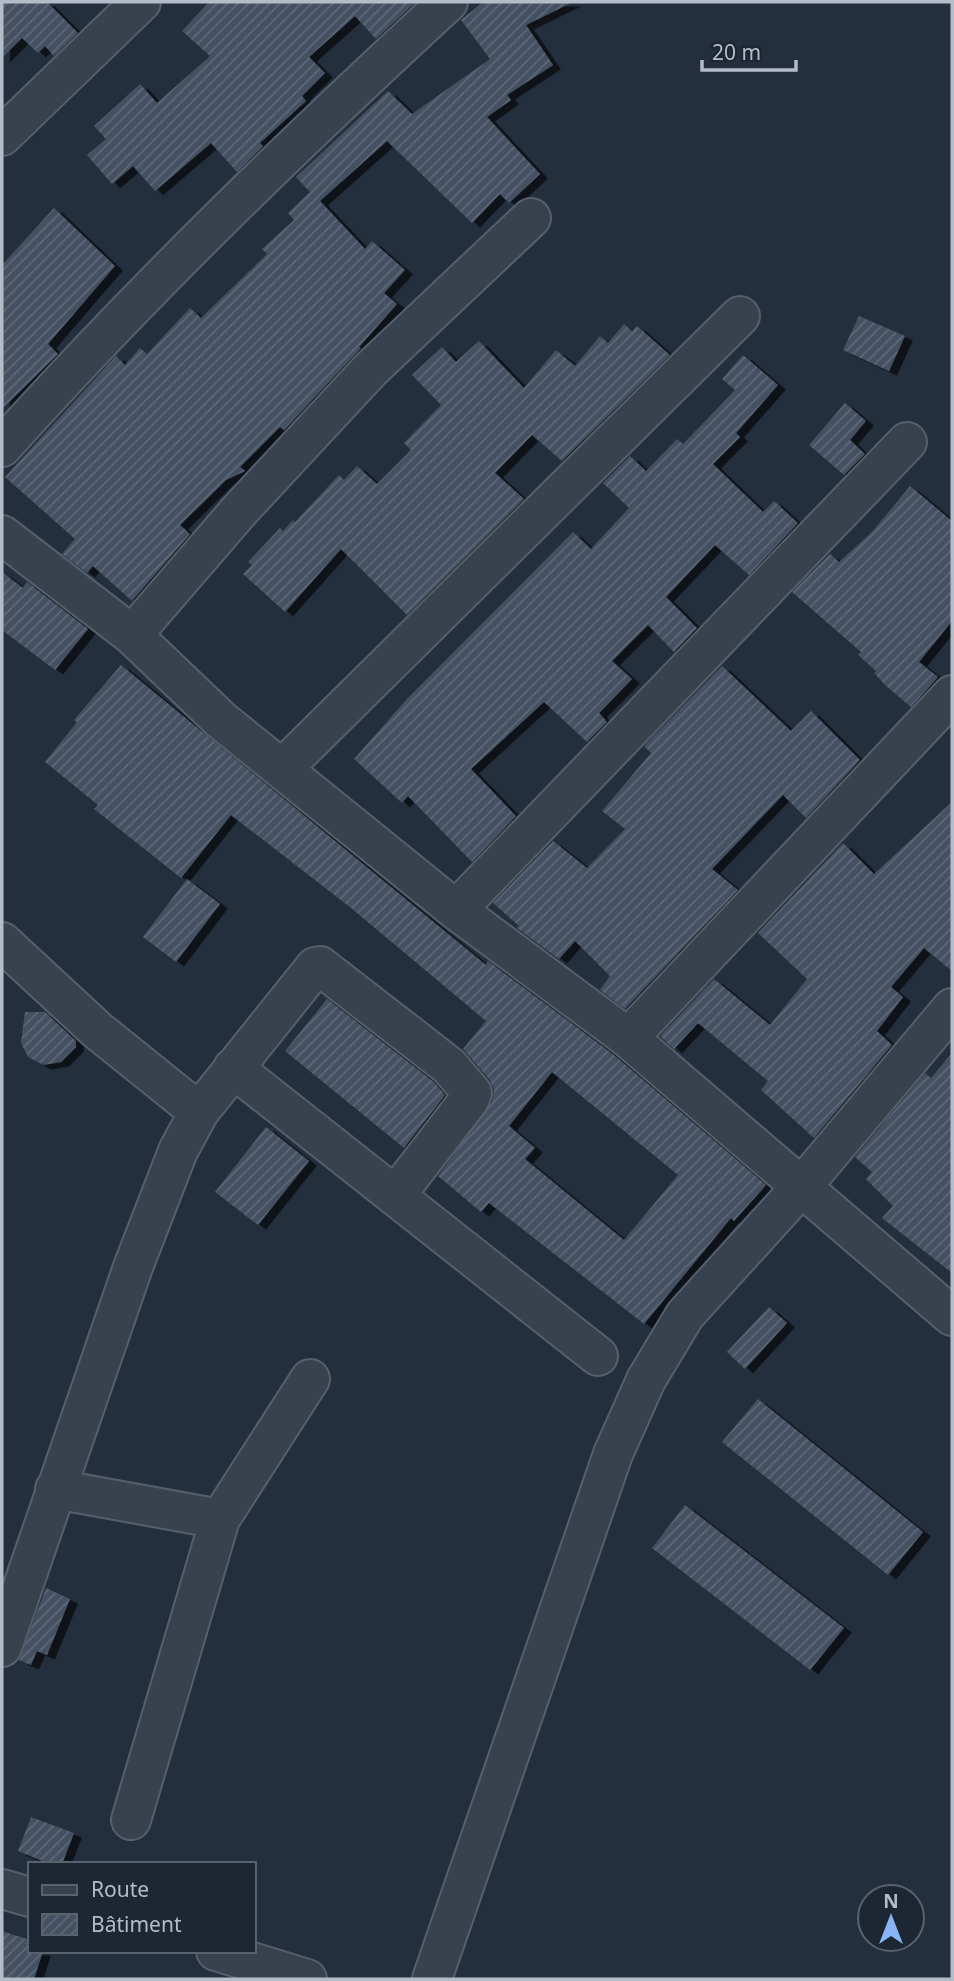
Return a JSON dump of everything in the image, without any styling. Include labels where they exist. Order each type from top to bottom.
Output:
[{"type":"street","points":[[2,136],[141,2]]},
{"type":"street","points":[[2,447],[102,340],[352,90],[448,2]]},
{"type":"street","points":[[132,635],[239,511],[370,370],[531,218]]},
{"type":"street","points":[[282,769],[740,316]]},
{"type":"street","points":[[456,909],[907,442]]},
{"type":"street","points":[[2,535],[132,635],[220,720],[456,909],[628,1038],[803,1185],[952,1316]]},
{"type":"street","points":[[628,1038],[952,695]]},
{"type":"street","points":[[2,942],[97,1030],[199,1112]]},
{"type":"street","points":[[2,1647],[133,1266],[178,1151],[199,1112],[311,970],[320,966],[449,1066],[471,1093],[469,1100],[395,1196]]},
{"type":"street","points":[[432,1979],[613,1454],[646,1380],[685,1315],[803,1185],[952,1008]]},
{"type":"street","points":[[233,1068],[598,1356]]},
{"type":"street","points":[[131,1821],[220,1519],[310,1379]]},
{"type":"street","points":[[55,1489],[220,1519]]},
{"type":"street","points":[[2,1889],[28,1896]]},
{"type":"street","points":[[222,1953],[307,1979]]},
{"type":"building","points":[[2,2],[47,2],[78,33],[54,56],[45,46],[38,53],[22,38],[2,58]]},
{"type":"building","points":[[209,2],[416,2],[376,39],[355,16],[309,57],[325,73],[302,96],[306,101],[260,143],[263,146],[237,172],[211,143],[155,191],[133,166],[112,184],[87,155],[106,139],[94,126],[140,84],[157,103],[210,56],[182,31]]},
{"type":"building","points":[[483,2],[573,2],[526,25],[553,65],[507,95],[511,100],[487,117],[540,174],[509,203],[500,194],[472,223],[387,141],[320,201],[365,249],[372,241],[405,270],[384,293],[397,304],[359,347],[361,348],[284,430],[280,427],[240,467],[245,471],[226,480],[180,525],[190,534],[132,601],[93,566],[87,573],[62,554],[75,539],[5,477],[116,356],[125,365],[140,348],[147,354],[190,308],[201,318],[267,254],[262,249],[294,220],[288,213],[310,192],[296,177],[388,91],[412,114],[490,59],[461,20]]},
{"type":"building","points":[[54,208],[115,266],[48,344],[58,354],[2,409],[2,265]]},
{"type":"building","points":[[859,316],[905,336],[889,371],[843,350]]},
{"type":"building","points":[[624,324],[632,331],[637,326],[670,355],[562,461],[532,435],[495,473],[524,499],[407,615],[341,549],[285,612],[243,574],[252,565],[248,562],[280,528],[283,531],[293,520],[295,522],[339,475],[344,480],[357,466],[377,484],[411,450],[404,443],[441,405],[412,375],[442,347],[456,362],[479,341],[524,388],[556,350],[575,366],[600,336],[608,343]]},
{"type":"building","points":[[743,355],[778,385],[736,433],[740,437],[713,464],[763,512],[774,501],[798,523],[749,575],[715,545],[666,597],[697,628],[674,652],[648,625],[612,661],[632,679],[599,713],[607,722],[587,742],[544,702],[471,769],[516,816],[472,862],[408,796],[402,803],[354,759],[407,699],[573,532],[591,549],[629,508],[603,483],[630,456],[646,471],[677,439],[683,444],[735,390],[722,379]]},
{"type":"building","points":[[845,403],[866,421],[850,440],[865,454],[844,475],[809,445]]},
{"type":"building","points":[[910,486],[952,521],[952,621],[919,662],[938,677],[911,707],[874,673],[876,671],[858,655],[861,652],[792,592],[830,554],[839,562],[872,532]]},
{"type":"building","points":[[2,572],[23,588],[27,582],[88,629],[55,670],[2,630]]},
{"type":"building","points":[[121,665],[486,965],[488,961],[614,1055],[766,1185],[734,1221],[731,1218],[644,1324],[489,1203],[481,1212],[438,1176],[492,1102],[494,1090],[489,1079],[463,1049],[486,1021],[351,908],[231,815],[181,878],[94,809],[98,805],[45,762],[77,722],[74,720]],"holes":[[[552,1072],[678,1175],[624,1240],[525,1159],[535,1148],[509,1126]]]},
{"type":"building","points":[[722,666],[791,731],[811,711],[860,760],[806,818],[783,795],[712,869],[738,890],[625,1009],[600,990],[610,976],[575,941],[559,959],[517,928],[519,926],[493,903],[553,841],[587,868],[625,829],[602,811],[651,753],[644,746]]},
{"type":"building","points":[[952,802],[952,971],[924,948],[891,987],[903,997],[877,1031],[892,1045],[814,1138],[761,1090],[768,1081],[698,1023],[674,1049],[660,1036],[714,979],[770,1025],[807,979],[758,933],[843,843],[874,874]]},
{"type":"building","points":[[187,879],[220,904],[176,962],[143,937]]},
{"type":"building","points":[[327,999],[434,1082],[445,1095],[404,1148],[285,1051]]},
{"type":"building","points":[[25,1012],[45,1012],[76,1041],[76,1047],[61,1062],[43,1065],[28,1057],[21,1043]]},
{"type":"building","points":[[952,1053],[952,1273],[882,1218],[893,1206],[866,1179],[872,1172],[855,1157],[925,1073],[931,1078]]},
{"type":"building","points":[[266,1127],[309,1161],[258,1225],[215,1192]]},
{"type":"building","points":[[769,1307],[787,1323],[745,1369],[727,1352]]},
{"type":"building","points":[[758,1399],[923,1532],[888,1575],[722,1442]]},
{"type":"building","points":[[685,1505],[844,1628],[810,1670],[652,1548]]},
{"type":"building","points":[[46,1588],[70,1599],[47,1655],[37,1651],[31,1665],[19,1660]]},
{"type":"building","points":[[31,1817],[74,1833],[63,1862],[45,1862],[18,1851]]},
{"type":"building","points":[[2,1931],[28,1939],[28,1953],[42,1953],[34,1979],[2,1979]]}]
